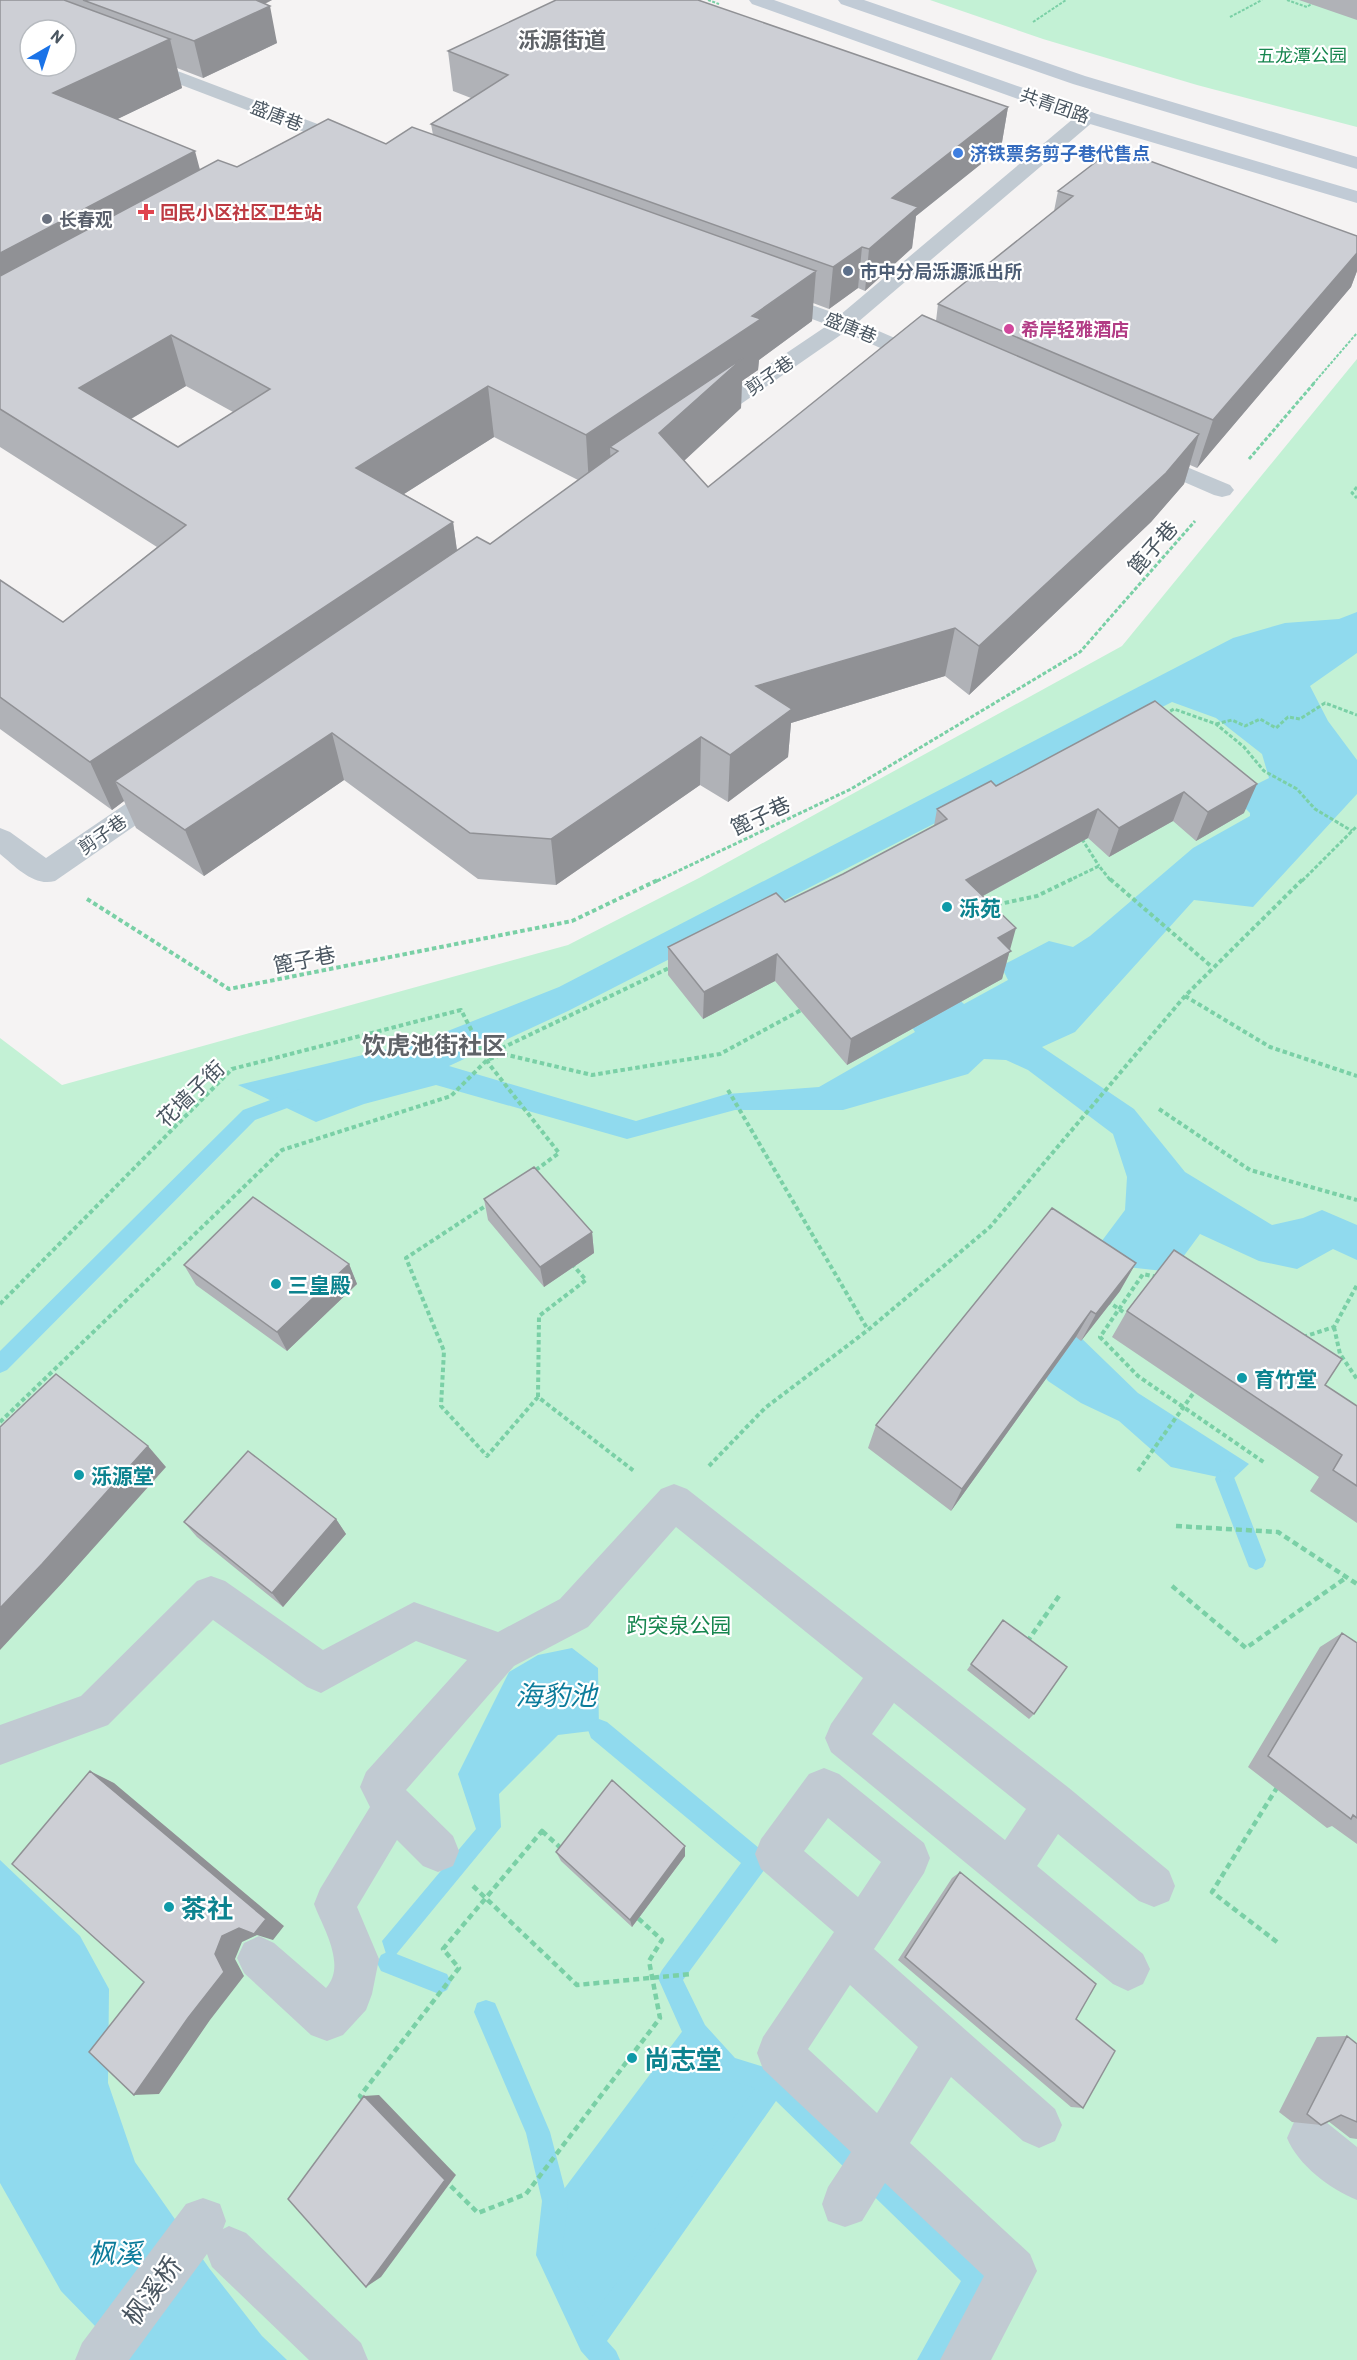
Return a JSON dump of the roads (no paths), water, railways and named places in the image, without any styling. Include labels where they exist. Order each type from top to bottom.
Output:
[{"type":"main road","name":"共青团路","points":[[758,0],[1087,117],[1357,196]]},
{"type":"main road","name":"共青团路","points":[[847,0],[1078,80],[1357,163]]},
{"type":"street","name":"盛唐巷","points":[[78,40],[374,151]]},
{"type":"street","name":"剪子巷","points":[[683,434],[843,323],[1087,117]]},
{"type":"street","points":[[319,150],[340,139]]},
{"type":"street","name":"盛唐巷","points":[[754,290],[843,323],[951,371]]},
{"type":"street","points":[[1125,447],[1222,490]]},
{"type":"street","name":"剪子巷","points":[[0,839],[45,873],[183,778]]},
{"type":"street","points":[[438,1851],[393,1807],[381,1788],[500,1652],[574,1614],[674,1502],[889,1675],[1054,1803],[1154,1886]]},
{"type":"street","points":[[0,1745],[94,1711],[211,1595],[321,1673],[414,1621],[500,1652]]},
{"type":"street","points":[[889,1675],[845,1738],[1128,1969]]},
{"type":"street","points":[[1009,1871],[1054,1803]]},
{"type":"street","points":[[259,1958],[327,2019],[350,1994],[357,1959],[335,1904],[393,1807]]},
{"type":"street","points":[[964,2360],[1013,2271],[779,2053],[854,1940],[947,2043],[1039,2125]]},
{"type":"street","points":[[844,2204],[947,2043]]},
{"type":"street","points":[[1310,2138],[1357,2177]]},
{"type":"street","name":"枫溪桥","points":[[99,2360],[209,2234],[344,2360]]},
{"type":"water","points":[[1357,612],[1357,653],[1310,686],[1328,721],[1357,760],[1357,794],[1253,907],[1194,900],[1075,1032],[1042,1047],[1134,1109],[1185,1172],[1272,1225],[1303,1218],[1322,1210],[1357,1225],[1357,1260],[1333,1249],[1297,1269],[1259,1261],[1200,1234],[1172,1272],[1127,1267],[1075,1332],[1138,1393],[1249,1464],[1232,1480],[1171,1467],[1119,1421],[1081,1403],[1048,1381],[1024,1345],[1125,1210],[1127,1177],[1113,1134],[1028,1070],[1006,1060],[984,1059],[968,1074],[843,1110],[735,1110],[627,1139],[436,1085],[364,1104],[316,1122],[238,1085],[425,1040],[559,987],[1233,638],[1285,623],[1339,619]],"holes":[[[1172,702],[1216,718],[1262,754],[1269,778],[1237,794],[1236,799],[1250,813],[1250,816],[1193,848],[1090,936],[1073,947],[1049,941],[1001,966],[1008,980],[964,1004],[955,996],[908,1021],[915,1032],[819,1087],[727,1094],[636,1121],[449,1066],[568,1011]]]},
{"type":"water","name":"海豹池","points":[[572,1648],[598,1668],[599,1730],[558,1735],[499,1794],[501,1827],[389,1963],[382,1941],[476,1829],[458,1774],[509,1672],[538,1655]]},
{"type":"water","name":"枫溪","points":[[0,1860],[80,1936],[109,1989],[108,2083],[135,2162],[209,2268],[262,2336],[287,2360],[128,2360],[61,2291],[0,2183]]},
{"type":"water","points":[[690,2021],[696,2034],[728,2068],[774,2082],[590,2342],[549,2255],[555,2201]]},
{"type":"waterway","points":[[0,1364],[249,1115],[300,1096]]},
{"type":"waterway","points":[[1225,1479],[1256,1560]]},
{"type":"waterway","points":[[599,1730],[757,1861],[670,1978],[696,2034],[728,2068],[774,2082]]},
{"type":"waterway","points":[[389,1963],[439,1982]]},
{"type":"waterway","points":[[486,2012],[538,2132],[555,2201],[549,2255],[590,2342]]},
{"type":"waterway","points":[[590,2342],[774,2082]]},
{"type":"waterway","points":[[774,2082],[977,2278],[930,2360]]},
{"type":"waterway","points":[[590,2342],[607,2360]]},
{"type":"place","name":"济铁票务剪子巷代售点","points":[[958,153]]},
{"type":"place","name":"回民小区社区卫生站","points":[[146,212]]},
{"type":"place","name":"长春观","points":[[47,219]]},
{"type":"place","name":"市中分局泺源派出所","points":[[848,271]]},
{"type":"place","name":"希岸轻雅酒店","points":[[1009,329]]},
{"type":"place","name":"泺苑","points":[[947,907]]},
{"type":"place","name":"三皇殿","points":[[276,1284]]},
{"type":"place","name":"育竹堂","points":[[1242,1378]]},
{"type":"place","name":"泺源堂","points":[[79,1475]]},
{"type":"place","name":"茶社","points":[[169,1907]]},
{"type":"place","name":"尚志堂","points":[[632,2058]]},
{"type":"district","name":"泺源街道","points":[[562,39]]},
{"type":"district","name":"饮虎池街社区","points":[[434,1044]]},
{"type":"park label","name":"五龙潭公园","points":[[1302,55]]},
{"type":"park label","name":"趵突泉公园","points":[[679,1624]]}]
